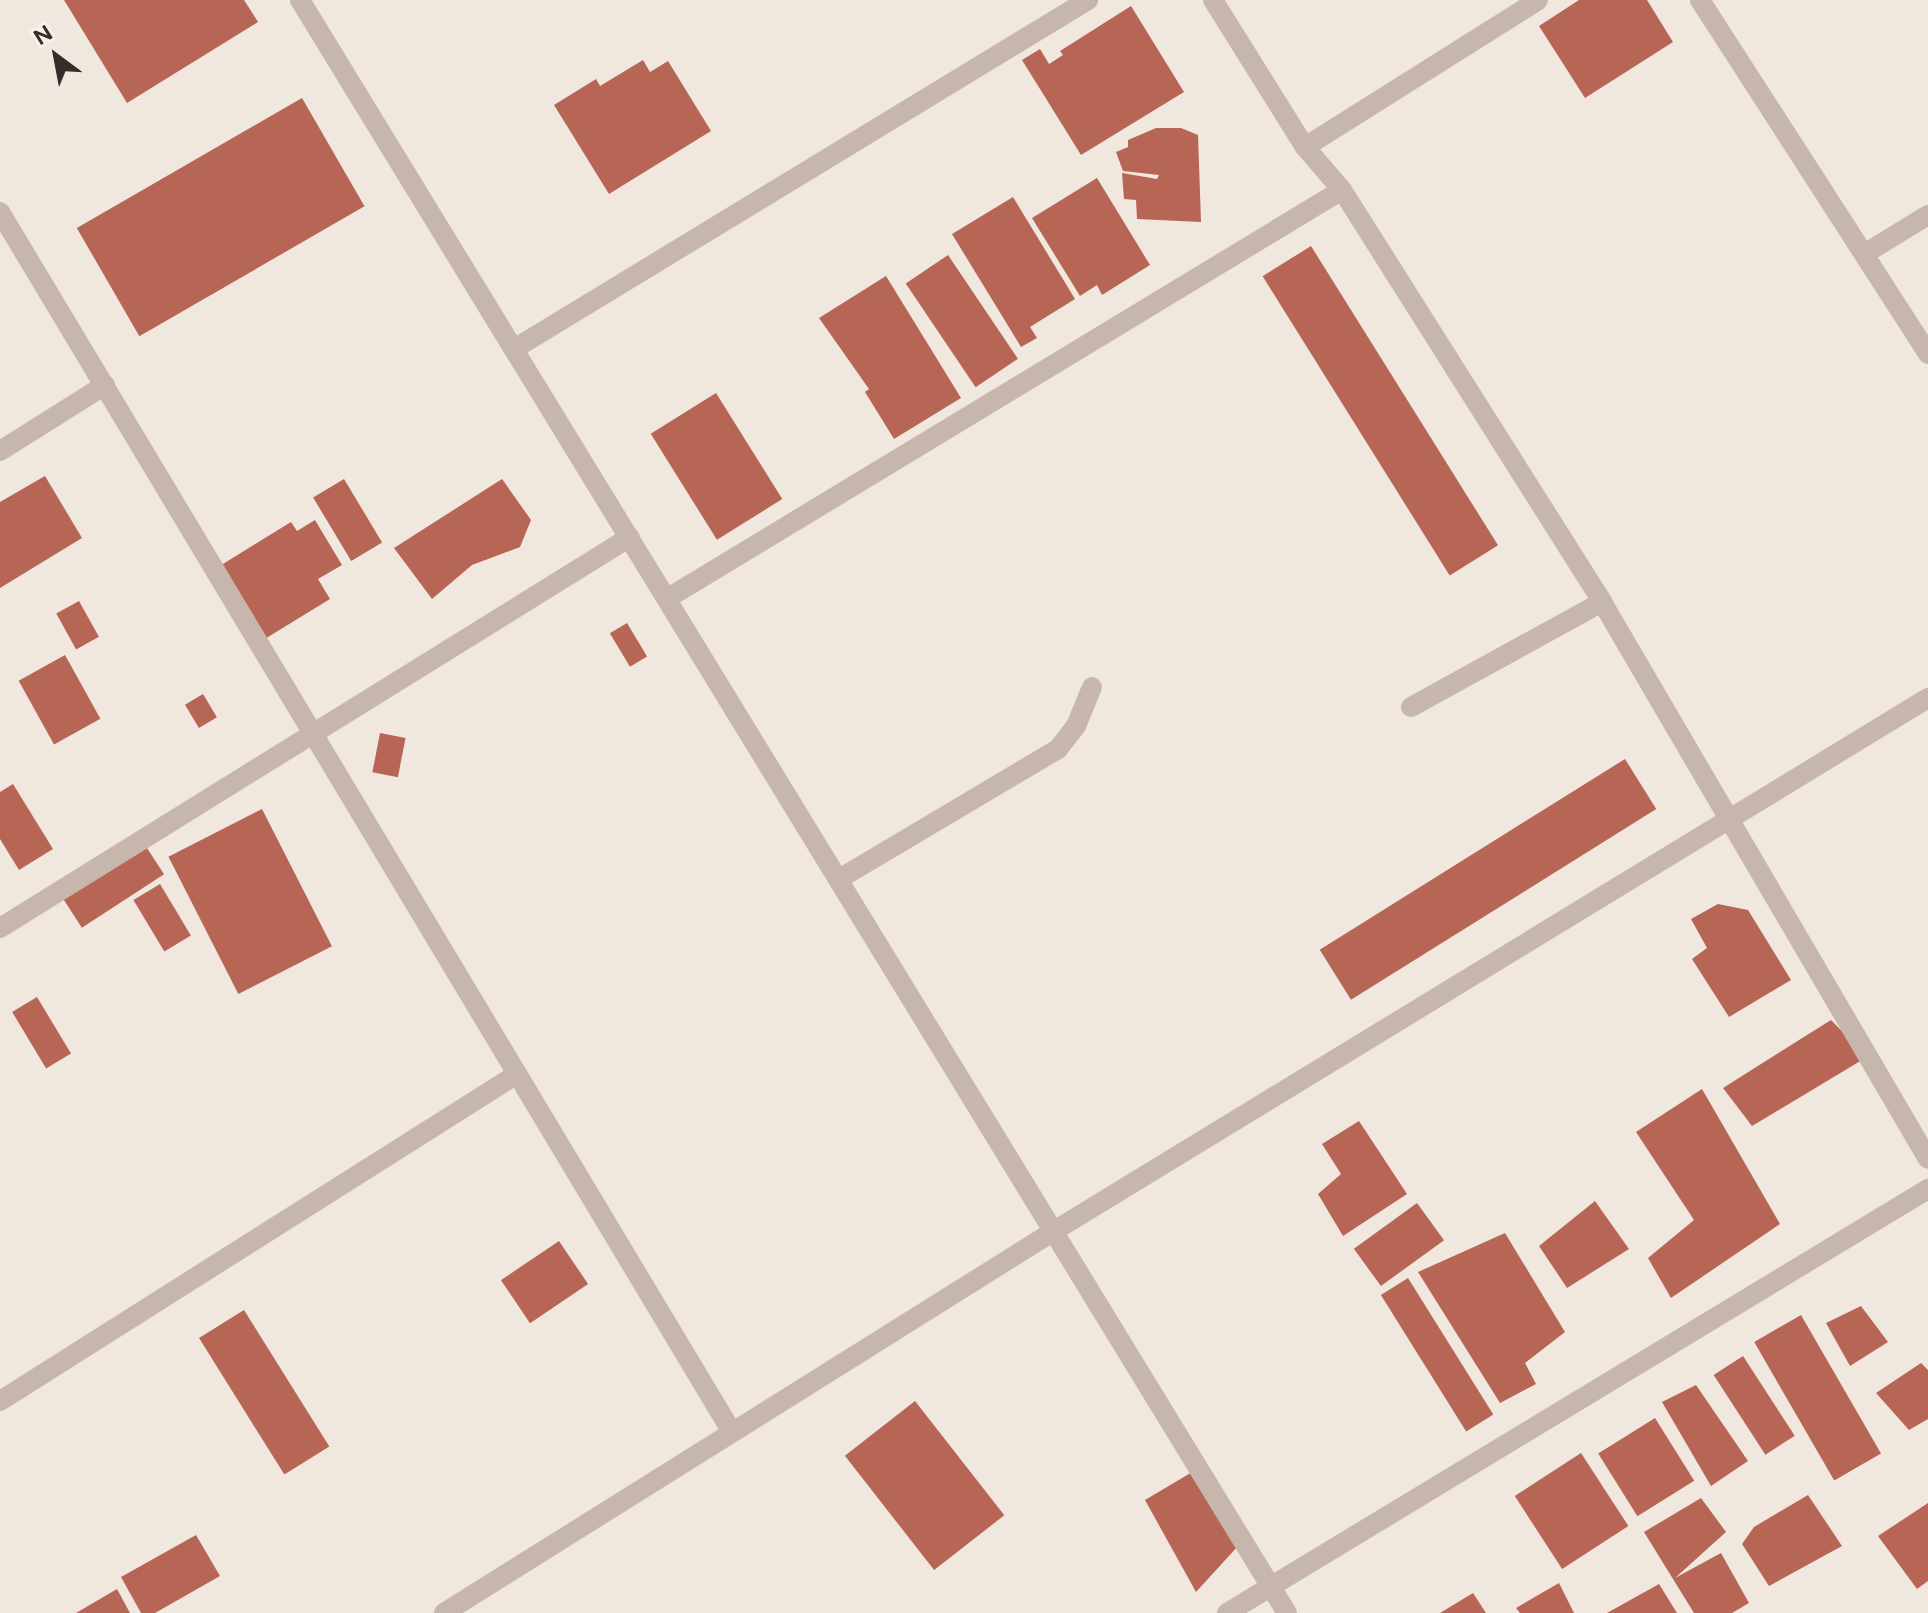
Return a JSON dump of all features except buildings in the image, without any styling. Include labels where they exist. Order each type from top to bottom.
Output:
[{"type":"street","points":[[300,0],[1287,1613]]},
{"type":"street","points":[[514,349],[1088,0]]},
{"type":"street","points":[[1213,0],[1305,147],[1342,190],[1602,602],[1928,1159]]},
{"type":"street","points":[[1305,147],[1538,0]]},
{"type":"street","points":[[1700,0],[1866,253],[1928,354]]},
{"type":"street","points":[[668,598],[1342,190]]},
{"type":"street","points":[[0,212],[732,1432]]},
{"type":"street","points":[[1866,253],[1928,215]]},
{"type":"street","points":[[0,451],[105,385]]},
{"type":"street","points":[[0,928],[630,537]]},
{"type":"street","points":[[1411,707],[1602,602]]},
{"type":"street","points":[[839,879],[1058,749],[1076,726],[1092,687]]},
{"type":"street","points":[[444,1613],[1054,1231],[1928,698]]},
{"type":"street","points":[[0,1401],[517,1074]]},
{"type":"street","points":[[1227,1613],[1928,1189]]}]
